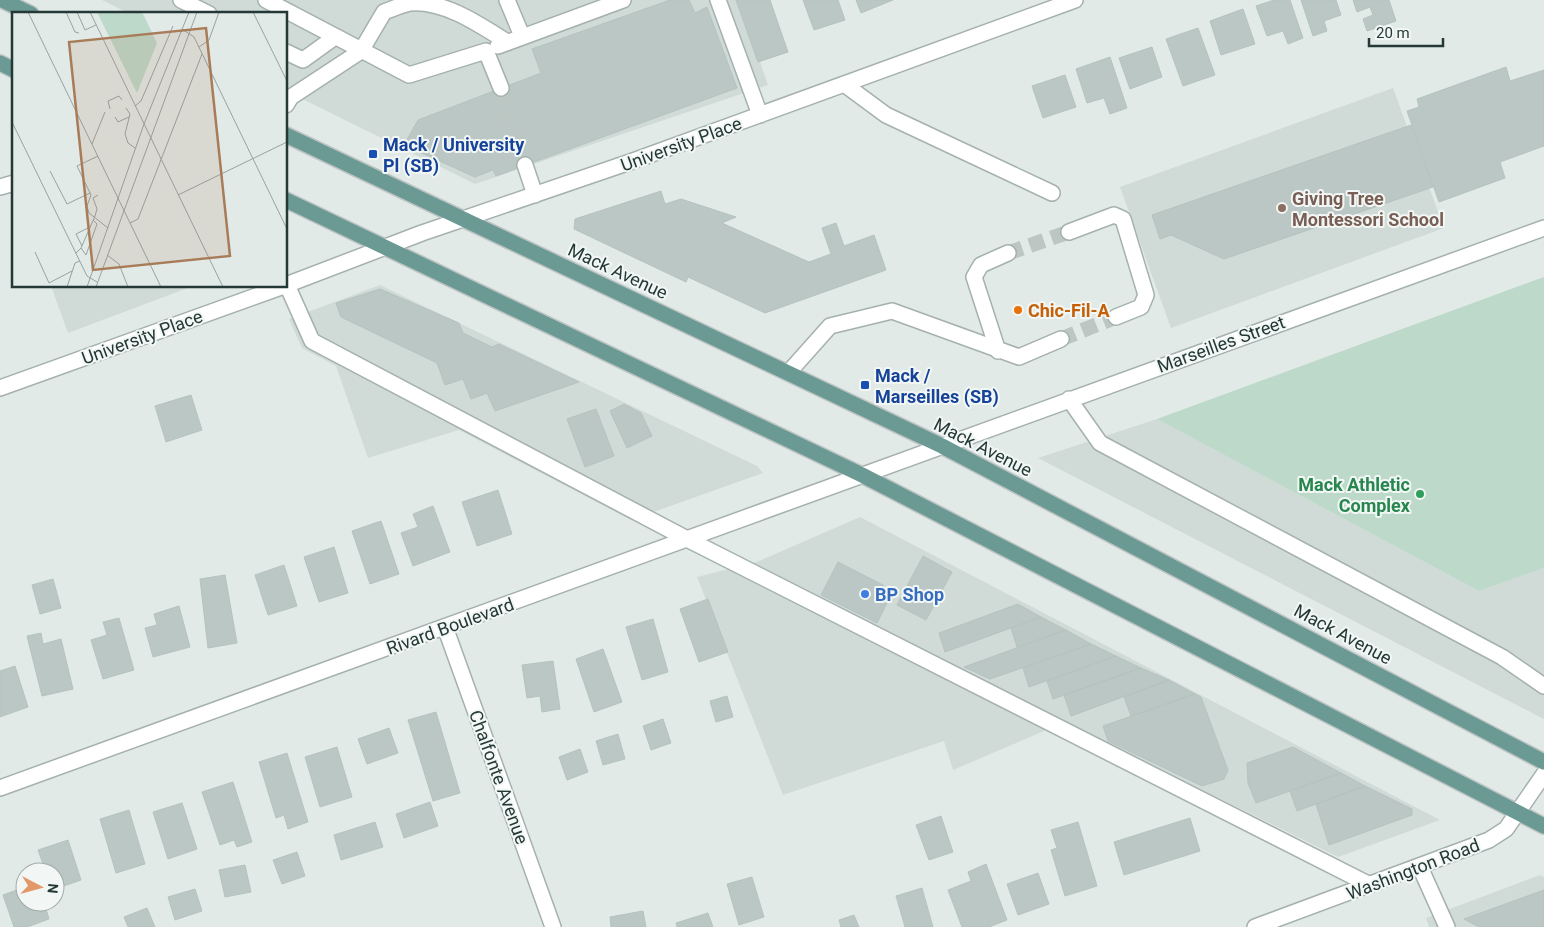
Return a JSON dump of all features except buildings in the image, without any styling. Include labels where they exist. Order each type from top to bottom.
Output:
[{"type":"main road","points":[[2,0],[27,12]]},
{"type":"main road","points":[[0,63],[12,69]]},
{"type":"main road","name":"Mack Avenue","points":[[288,136],[942,446],[1544,762]]},
{"type":"main road","points":[[288,201],[862,475],[1199,646],[1544,826]]},
{"type":"street","points":[[181,0],[205,12]]},
{"type":"street","points":[[266,0],[289,7],[335,37],[409,74],[486,51],[623,0]]},
{"type":"street","points":[[507,0],[522,36]]},
{"type":"street","points":[[718,0],[760,115]]},
{"type":"street","name":"University Place","points":[[288,285],[384,247],[760,115],[1075,0]]},
{"type":"street","points":[[288,102],[291,97],[361,51],[384,12],[411,3],[436,4],[469,18],[507,42]]},
{"type":"street","points":[[288,53],[303,60],[335,37]]},
{"type":"street","points":[[486,51],[501,88]]},
{"type":"street","points":[[844,84],[886,114],[1052,193]]},
{"type":"street","points":[[525,165],[535,195]]},
{"type":"street","points":[[1069,232],[1114,215],[1123,219],[1146,295],[1141,307],[1116,317]]},
{"type":"street","name":"Marseilles Street","points":[[899,462],[1544,228]]},
{"type":"street","points":[[998,351],[974,277],[981,265],[1008,253]]},
{"type":"street","name":"University Place","points":[[0,388],[280,288]]},
{"type":"street","points":[[287,288],[312,341],[689,540],[1370,885]]},
{"type":"street","points":[[789,372],[830,326],[892,310],[998,351],[1019,357],[1061,339]]},
{"type":"street","points":[[1069,399],[1100,443],[1502,658],[1544,686]]},
{"type":"street","name":"Rivard Boulevard","points":[[0,788],[689,540],[899,462]]},
{"type":"street","name":"Chalfonte Avenue","points":[[445,627],[553,927]]},
{"type":"street","name":"Washington Road","points":[[1255,927],[1489,840],[1506,829],[1519,813],[1544,774]]},
{"type":"street","points":[[1420,867],[1447,927]]},
{"type":"shaded area","points":[[102,0],[739,0],[768,85],[475,184],[288,92],[288,12],[126,12]]},
{"type":"shaded area","name":"Giving Tree Montessori School","points":[[1393,88],[1444,228],[1171,328],[1120,187]]},
{"type":"shaded area","points":[[380,285],[757,466],[763,473],[631,520],[459,430],[368,458],[336,366],[302,348],[289,319]]},
{"type":"shaded area","points":[[52,288],[188,288],[68,333]]},
{"type":"shaded area","points":[[1157,419],[1479,591],[1544,568],[1544,719],[1038,458]]},
{"type":"shaded area","points":[[860,517],[1440,820],[1338,857],[1065,722],[953,770],[944,741],[783,795],[697,577],[757,562]]},
{"type":"shaded area","points":[[1540,875],[1544,877],[1544,927],[1429,927],[1426,918]]},
{"type":"green space","name":"Mack Athletic Complex","points":[[1544,277],[1544,568],[1479,591],[1157,419]]},
{"type":"tunnel","points":[[501,88],[525,165]]},
{"type":"tunnel","points":[[1008,253],[1069,232]]},
{"type":"tunnel","points":[[1061,339],[1116,317]]},
{"type":"place","name":"Mack / University Pl (SB)","points":[[373,154]]},
{"type":"place","name":"Giving Tree Montessori School","points":[[1282,208]]},
{"type":"place","name":"Chic-Fil-A","points":[[1018,310]]},
{"type":"place","name":"Mack / Marseilles (SB)","points":[[865,385]]},
{"type":"place","name":"Mack Athletic Complex","points":[[1420,494]]},
{"type":"place","name":"BP Shop","points":[[865,594]]}]
